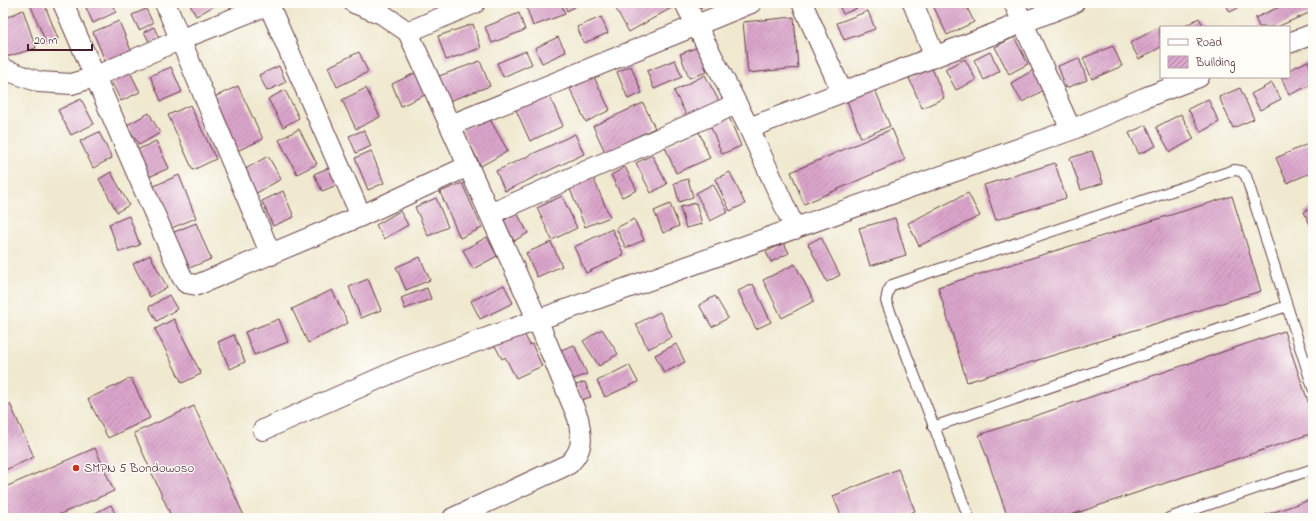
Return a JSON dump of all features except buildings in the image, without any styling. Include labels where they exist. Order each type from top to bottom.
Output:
[{"type":"street","points":[[63,3],[94,77],[182,277],[186,283],[197,285],[270,255],[361,216],[468,166]]},
{"type":"street","points":[[165,3],[270,255]]},
{"type":"street","points":[[3,69],[39,82],[72,84],[94,77],[270,3],[361,216]]},
{"type":"street","points":[[354,3],[382,14],[408,32],[537,319],[578,418],[581,443],[578,454],[569,464],[453,518]]},
{"type":"street","points":[[408,32],[475,3]]},
{"type":"street","points":[[685,3],[749,128],[795,229]]},
{"type":"street","points":[[451,125],[751,3]]},
{"type":"street","points":[[802,3],[842,92]]},
{"type":"street","points":[[913,3],[934,55]]},
{"type":"street","points":[[1014,3],[1071,130]]},
{"type":"street","points":[[749,128],[934,55],[1074,3]]},
{"type":"street","points":[[1290,43],[1313,34]]},
{"type":"street","points":[[263,430],[405,367],[1071,130],[1144,98],[1196,78]]},
{"type":"street","points":[[490,214],[736,104]]},
{"type":"lane","points":[[969,518],[886,301],[888,291],[892,285],[1234,170],[1241,171],[1246,176],[1313,388]]},
{"type":"lane","points":[[933,427],[1288,306]]},
{"type":"lane","points":[[1169,518],[1313,469]]},
{"type":"place","name":"SMPN 5 Bondowoso","points":[[76,468]]}]
